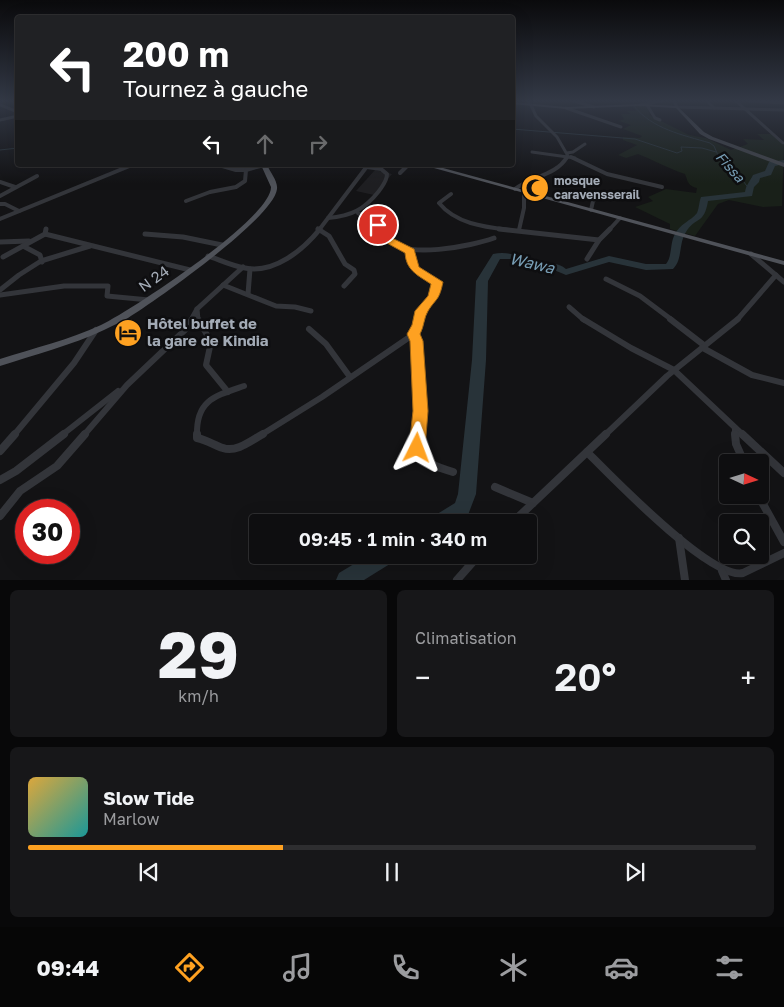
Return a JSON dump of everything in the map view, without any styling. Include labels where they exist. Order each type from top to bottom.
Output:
[{"type":"main road","name":"N 24","points":[[0,363],[96,330],[124,317],[190,270],[255,218],[271,198],[274,190],[265,167]]},
{"type":"main road","points":[[433,167],[783,262]]},
{"type":"street","points":[[515,190],[521,184],[554,170],[566,161],[567,154],[556,136],[548,128]]},
{"type":"street","points":[[698,128],[711,138],[784,165]]},
{"type":"street","points":[[766,128],[783,143]]},
{"type":"street","points":[[567,154],[585,144]]},
{"type":"street","points":[[532,152],[567,154],[607,174],[662,187]]},
{"type":"street","points":[[0,219],[127,167]]},
{"type":"street","points":[[226,167],[236,170],[257,167]]},
{"type":"street","points":[[208,256],[246,268],[269,268],[282,263],[293,256],[328,218],[366,167]]},
{"type":"street","points":[[328,218],[344,218],[364,210],[387,180],[387,174],[380,169],[371,167]]},
{"type":"street","points":[[400,173],[406,167]]},
{"type":"street","points":[[186,201],[207,192],[237,187],[244,181],[246,170]]},
{"type":"street","points":[[0,196],[37,176]]},
{"type":"street","points":[[0,182],[15,187]]},
{"type":"street","points":[[519,230],[524,208],[524,192]]},
{"type":"street","points":[[591,210],[593,202],[605,192]]},
{"type":"street","points":[[451,194],[439,203],[446,212],[476,226],[599,240]]},
{"type":"street","points":[[0,204],[5,204],[19,210]]},
{"type":"street","points":[[358,213],[383,229],[388,240],[410,251],[460,247],[481,243],[494,238]]},
{"type":"street","points":[[587,258],[599,240],[620,218]]},
{"type":"street","points":[[318,229],[330,236],[345,264],[354,270],[354,274],[344,286]]},
{"type":"street","points":[[3,257],[46,232],[91,246],[190,270]]},
{"type":"street","points":[[145,234],[183,237],[222,245]]},
{"type":"street","points":[[0,242],[32,241]]},
{"type":"street","points":[[23,246],[40,255],[42,262]]},
{"type":"street","points":[[0,290],[24,272],[55,255],[74,252],[91,246]]},
{"type":"street","points":[[244,386],[228,392],[203,406],[198,412],[197,438],[210,441],[225,449],[243,446],[322,397],[414,334],[421,311],[434,297],[437,282],[415,269],[411,262],[410,251]]},
{"type":"street","points":[[751,254],[784,282]]},
{"type":"street","points":[[0,480],[16,471],[126,385],[186,328],[197,309],[223,285],[246,268]]},
{"type":"street","points":[[246,268],[248,294]]},
{"type":"street","points":[[521,514],[674,370],[735,323],[776,275]]},
{"type":"street","points":[[606,279],[640,296],[725,363],[746,373],[784,383]]},
{"type":"street","points":[[223,285],[276,306],[296,307],[311,312]]},
{"type":"street","points":[[0,295],[64,286],[108,286],[107,296],[149,300]]},
{"type":"street","points":[[569,307],[584,320],[631,348],[674,370],[784,473]]},
{"type":"street","points":[[197,309],[198,321],[212,342],[206,365],[228,392]]},
{"type":"street","points":[[309,329],[326,344],[350,377]]},
{"type":"street","points":[[0,451],[74,363],[96,330]]},
{"type":"street","points":[[414,334],[421,411],[417,448],[422,458],[431,464],[453,472]]},
{"type":"street","points":[[0,516],[20,491],[30,482],[57,466],[126,385]]},
{"type":"street","points":[[735,427],[736,444],[740,454]]},
{"type":"street","points":[[587,452],[627,492],[722,571],[726,580]]},
{"type":"street","points":[[495,487],[533,503]]},
{"type":"street","points":[[763,504],[784,542]]},
{"type":"street","points":[[679,537],[685,580]]},
{"type":"street","points":[[722,571],[739,574],[784,553]]},
{"type":"street","points":[[457,580],[471,564]]},
{"type":"shaded area","points":[[675,128],[689,135],[706,138],[731,150],[748,144],[743,139],[764,140],[757,134],[772,134],[784,142],[782,206],[763,207],[729,200],[718,204],[695,236],[670,229],[670,224],[635,207],[653,201],[648,197],[666,189],[696,193],[697,188],[690,185],[685,174],[644,156],[638,154],[626,158],[618,155],[637,145],[623,140],[623,137],[640,138],[642,136],[623,129]]},
{"type":"shaded area","points":[[375,170],[392,174],[374,195],[356,191]]},
{"type":"waterway","name":"Fissa","points":[[664,128],[710,143],[714,146],[720,160],[736,171],[749,189]]},
{"type":"waterway","points":[[515,129],[635,139],[677,153],[682,151],[681,147],[702,148],[716,152]]},
{"type":"waterway","points":[[0,150],[15,148]]},
{"type":"waterway","name":"Wawa","points":[[454,514],[462,509],[467,494],[479,360],[482,281],[497,256],[512,256],[537,265],[557,267],[566,272],[609,259],[646,267],[669,267],[674,262],[680,233],[701,214],[704,199],[749,194],[750,186],[755,182],[756,177],[768,173],[772,164],[784,162]]},
{"type":"waterway","name":"Wawa","points":[[346,580],[372,564]]},
{"type":"place","name":"mosque caravensserail","points":[[535,188]]},
{"type":"place","name":"Hôtel buffet de la gare de Kindia","points":[[128,333]]},
{"type":"route","points":[[378,225],[383,229],[388,240],[410,251],[411,262],[415,269],[437,282],[434,297],[421,311],[414,334],[421,411],[417,448]]}]
